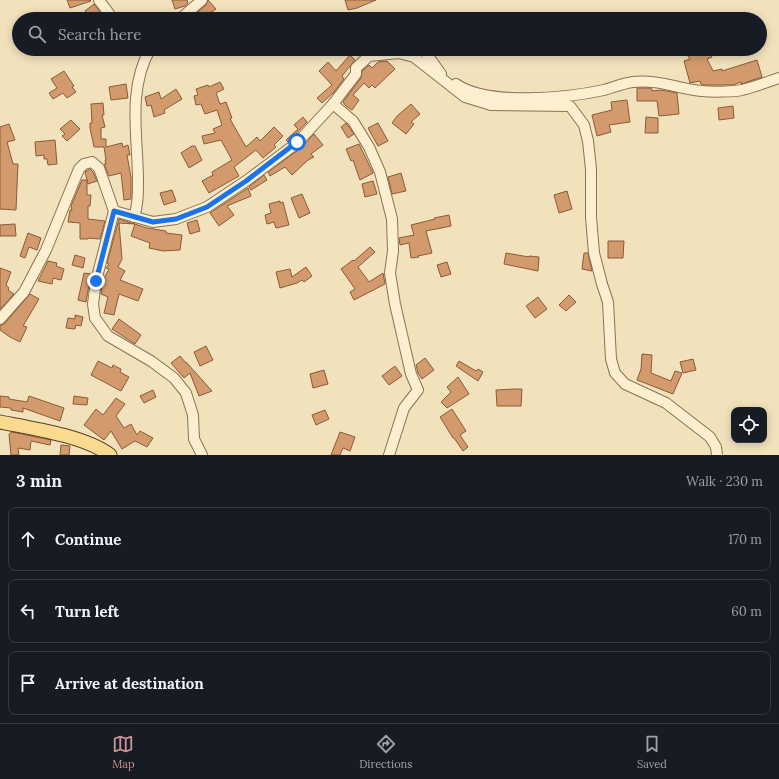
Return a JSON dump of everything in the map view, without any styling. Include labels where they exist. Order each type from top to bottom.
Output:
[{"type":"main road","points":[[0,422],[59,434],[94,446],[110,455]]},
{"type":"street","points":[[99,0],[108,12]]},
{"type":"street","points":[[188,12],[202,0]]},
{"type":"street","points":[[134,217],[138,205],[138,164],[134,112],[137,83],[146,56]]},
{"type":"street","points":[[114,211],[153,222],[176,219],[207,207],[246,181],[297,142],[333,104],[356,74],[356,68],[369,56]]},
{"type":"street","points":[[410,56],[414,57],[465,97],[491,105],[570,106],[584,125],[588,141],[591,170],[591,217],[594,253],[608,302],[611,359],[615,373],[625,384],[666,403],[710,437],[716,448],[717,455]]},
{"type":"street","points":[[428,56],[440,73],[462,88],[480,94],[515,98],[574,95],[604,90],[634,82],[662,83],[703,91],[740,91],[779,78]]},
{"type":"street","points":[[333,104],[353,121],[369,147],[380,172],[392,219],[393,251],[390,273],[406,354],[411,374],[418,390],[404,408],[390,455]]},
{"type":"street","points":[[0,319],[24,292],[46,250],[79,169],[84,164],[92,162],[99,168],[114,211],[96,281],[92,304],[95,318],[108,336],[151,361],[174,378],[186,392],[193,415],[194,439],[202,455]]},
{"type":"building","points":[[67,0],[90,0],[91,1],[70,8]]},
{"type":"building","points":[[172,0],[187,0],[188,3],[185,6],[175,9]]},
{"type":"building","points":[[208,0],[216,9],[212,12],[198,12],[206,5]]},
{"type":"building","points":[[345,0],[376,0],[348,10]]},
{"type":"building","points":[[94,4],[100,12],[86,12],[85,11]]},
{"type":"building","points":[[349,56],[355,60],[342,76],[344,79],[334,92],[322,103],[317,98],[332,85],[319,71],[328,62],[336,71]]},
{"type":"building","points":[[688,56],[712,56],[707,59],[713,71],[722,69],[722,71],[757,60],[762,77],[733,85],[703,85],[700,81],[690,83],[684,61],[690,59]]},
{"type":"building","points":[[387,61],[395,69],[375,88],[372,85],[369,88],[364,83],[353,95],[359,100],[352,110],[346,106],[343,102],[361,78],[362,71],[369,65],[372,68],[378,62]]},
{"type":"building","points":[[64,71],[74,86],[72,87],[76,92],[67,98],[63,93],[53,99],[49,93],[57,88],[51,79]]},
{"type":"building","points":[[220,82],[224,89],[216,93],[220,104],[226,102],[232,118],[230,119],[246,147],[257,137],[260,141],[274,127],[283,136],[274,145],[276,147],[263,158],[256,150],[234,167],[239,176],[209,193],[202,181],[213,176],[212,172],[232,160],[221,140],[204,144],[202,136],[215,133],[213,129],[222,125],[217,110],[205,114],[201,104],[196,105],[194,96],[198,95],[196,89],[208,85],[209,87]]},
{"type":"building","points":[[126,84],[128,98],[111,100],[109,87]]},
{"type":"building","points":[[637,88],[650,88],[652,91],[661,90],[677,93],[679,114],[659,116],[657,101],[637,101]]},
{"type":"building","points":[[176,89],[182,99],[164,110],[165,113],[154,117],[151,105],[147,106],[145,97],[159,92],[161,99]]},
{"type":"building","points":[[627,100],[630,122],[609,125],[611,132],[597,136],[592,115],[612,110],[611,102]]},
{"type":"building","points":[[103,103],[104,115],[102,115],[105,127],[101,128],[101,139],[106,139],[106,147],[122,143],[123,147],[128,145],[130,155],[127,155],[131,177],[131,199],[124,200],[121,173],[109,176],[104,164],[106,164],[106,160],[104,147],[94,147],[90,128],[90,123],[92,123],[91,104]]},
{"type":"building","points":[[411,104],[420,114],[411,122],[414,124],[406,134],[392,123],[397,116]]},
{"type":"building","points":[[733,106],[734,118],[719,120],[718,108]]},
{"type":"building","points":[[303,117],[307,122],[288,142],[286,140],[298,129],[294,125]]},
{"type":"building","points":[[646,117],[658,118],[658,133],[645,133]]},
{"type":"building","points":[[71,120],[80,129],[67,141],[62,136],[65,134],[60,129]]},
{"type":"building","points":[[346,123],[354,134],[348,138],[341,127]]},
{"type":"building","points":[[378,123],[388,141],[378,146],[368,128]]},
{"type":"building","points":[[9,124],[15,140],[7,142],[13,164],[18,164],[16,210],[0,209],[0,127]]},
{"type":"building","points":[[314,134],[323,145],[311,154],[314,157],[308,160],[292,175],[285,167],[270,176],[268,172],[301,148]]},
{"type":"building","points":[[55,140],[57,164],[48,165],[47,159],[44,159],[44,155],[36,156],[35,142]]},
{"type":"building","points":[[359,144],[373,173],[360,180],[353,160],[351,161],[346,149]]},
{"type":"building","points":[[192,146],[195,146],[202,160],[189,168],[181,153]]},
{"type":"building","points":[[90,169],[97,181],[88,184],[85,172]]},
{"type":"building","points":[[401,173],[406,191],[392,194],[388,177]]},
{"type":"building","points":[[264,175],[267,180],[251,190],[249,187]]},
{"type":"building","points":[[82,180],[87,180],[87,195],[91,195],[90,206],[88,206],[88,219],[105,221],[100,239],[80,239],[80,223],[68,222],[70,210],[72,211],[71,206]]},
{"type":"building","points":[[373,181],[377,194],[365,197],[362,184]]},
{"type":"building","points":[[248,188],[251,196],[227,206],[234,215],[219,226],[210,213]]},
{"type":"building","points":[[172,190],[176,201],[164,205],[160,193]]},
{"type":"building","points":[[567,191],[572,209],[559,213],[554,195]]},
{"type":"building","points":[[302,194],[310,213],[299,218],[291,198]]},
{"type":"building","points":[[280,201],[280,203],[283,202],[289,225],[276,228],[274,222],[267,224],[265,215],[271,213],[269,204]]},
{"type":"building","points":[[449,215],[451,226],[426,231],[432,253],[411,258],[409,243],[400,245],[399,238],[414,235],[411,225]]},
{"type":"building","points":[[119,219],[134,224],[119,223],[122,259],[118,267],[125,271],[120,280],[143,289],[138,301],[119,294],[114,315],[104,313],[108,297],[101,294],[102,282],[109,269],[106,268],[109,264],[107,263]]},
{"type":"building","points":[[197,220],[200,231],[190,234],[187,223]]},
{"type":"building","points":[[15,224],[16,236],[0,236],[0,225]]},
{"type":"building","points":[[135,224],[147,228],[166,231],[166,233],[182,235],[180,250],[163,251],[149,248],[150,243],[131,236]]},
{"type":"building","points":[[28,233],[41,238],[37,250],[29,247],[25,258],[20,256]]},
{"type":"building","points":[[608,241],[624,241],[623,258],[608,258]]},
{"type":"building","points":[[370,247],[375,252],[358,267],[369,282],[383,273],[385,284],[354,300],[350,292],[355,289],[341,269],[353,260],[354,261]]},
{"type":"building","points":[[506,253],[529,257],[539,257],[538,271],[504,264]]},
{"type":"building","points":[[584,253],[588,253],[592,271],[582,269]]},
{"type":"building","points":[[75,255],[85,258],[83,268],[72,265]]},
{"type":"building","points":[[48,261],[57,263],[56,266],[64,269],[61,280],[53,278],[52,284],[38,281]]},
{"type":"building","points":[[447,262],[451,274],[441,277],[437,265]]},
{"type":"building","points":[[306,267],[312,276],[304,282],[302,280],[280,288],[276,272],[290,269],[292,277]]},
{"type":"building","points":[[0,268],[11,272],[6,285],[9,288],[8,290],[14,294],[0,309]]},
{"type":"building","points":[[84,273],[91,274],[86,302],[78,300]]},
{"type":"building","points":[[30,294],[39,299],[23,326],[27,327],[20,342],[0,330],[0,326],[5,323]]},
{"type":"building","points":[[569,295],[576,302],[566,311],[559,305]]},
{"type":"building","points":[[538,297],[547,309],[535,318],[526,306]]},
{"type":"building","points":[[75,315],[83,317],[81,326],[76,325],[75,329],[66,328],[68,318],[75,319]]},
{"type":"building","points":[[119,319],[141,335],[135,344],[112,329]]},
{"type":"building","points":[[206,346],[213,360],[200,366],[194,352]]},
{"type":"building","points":[[642,354],[652,355],[651,373],[671,381],[675,371],[682,373],[673,394],[637,380],[641,369]]},
{"type":"building","points":[[180,356],[212,391],[199,396],[190,373],[184,378],[171,363]]},
{"type":"building","points":[[425,358],[434,370],[422,379],[418,373],[416,365]]},
{"type":"building","points":[[693,359],[696,370],[683,373],[680,362]]},
{"type":"building","points":[[98,361],[112,368],[113,365],[121,369],[120,372],[129,377],[121,391],[91,375]]},
{"type":"building","points":[[459,361],[476,371],[478,369],[483,372],[478,381],[456,366]]},
{"type":"building","points":[[395,366],[402,376],[389,385],[382,376]]},
{"type":"building","points":[[324,370],[328,384],[313,388],[310,374]]},
{"type":"building","points":[[458,377],[469,394],[447,408],[441,402],[451,392],[447,387]]},
{"type":"building","points":[[522,389],[521,406],[497,406],[496,390]]},
{"type":"building","points":[[153,390],[156,397],[144,403],[140,396]]},
{"type":"building","points":[[0,396],[27,402],[29,396],[64,408],[60,421],[23,408],[23,412],[11,410],[11,408],[0,407]]},
{"type":"building","points":[[74,396],[88,398],[87,405],[73,404]]},
{"type":"building","points":[[116,398],[125,404],[116,416],[124,428],[131,424],[137,435],[140,431],[153,438],[147,447],[135,441],[122,449],[111,431],[104,440],[84,425],[96,409],[103,415]]},
{"type":"building","points":[[452,409],[466,431],[460,435],[468,447],[463,451],[440,417]]},
{"type":"building","points":[[325,410],[329,419],[316,425],[312,415]]},
{"type":"building","points":[[12,432],[51,440],[50,445],[31,441],[30,450],[18,448],[19,455],[11,455],[9,434]]},
{"type":"building","points":[[340,432],[355,437],[350,451],[343,448],[340,455],[331,455]]},
{"type":"building","points":[[61,445],[70,446],[69,455],[60,455]]},
{"type":"route","points":[[96,281],[114,211],[153,222],[176,219],[207,207],[246,181],[297,142]]}]
